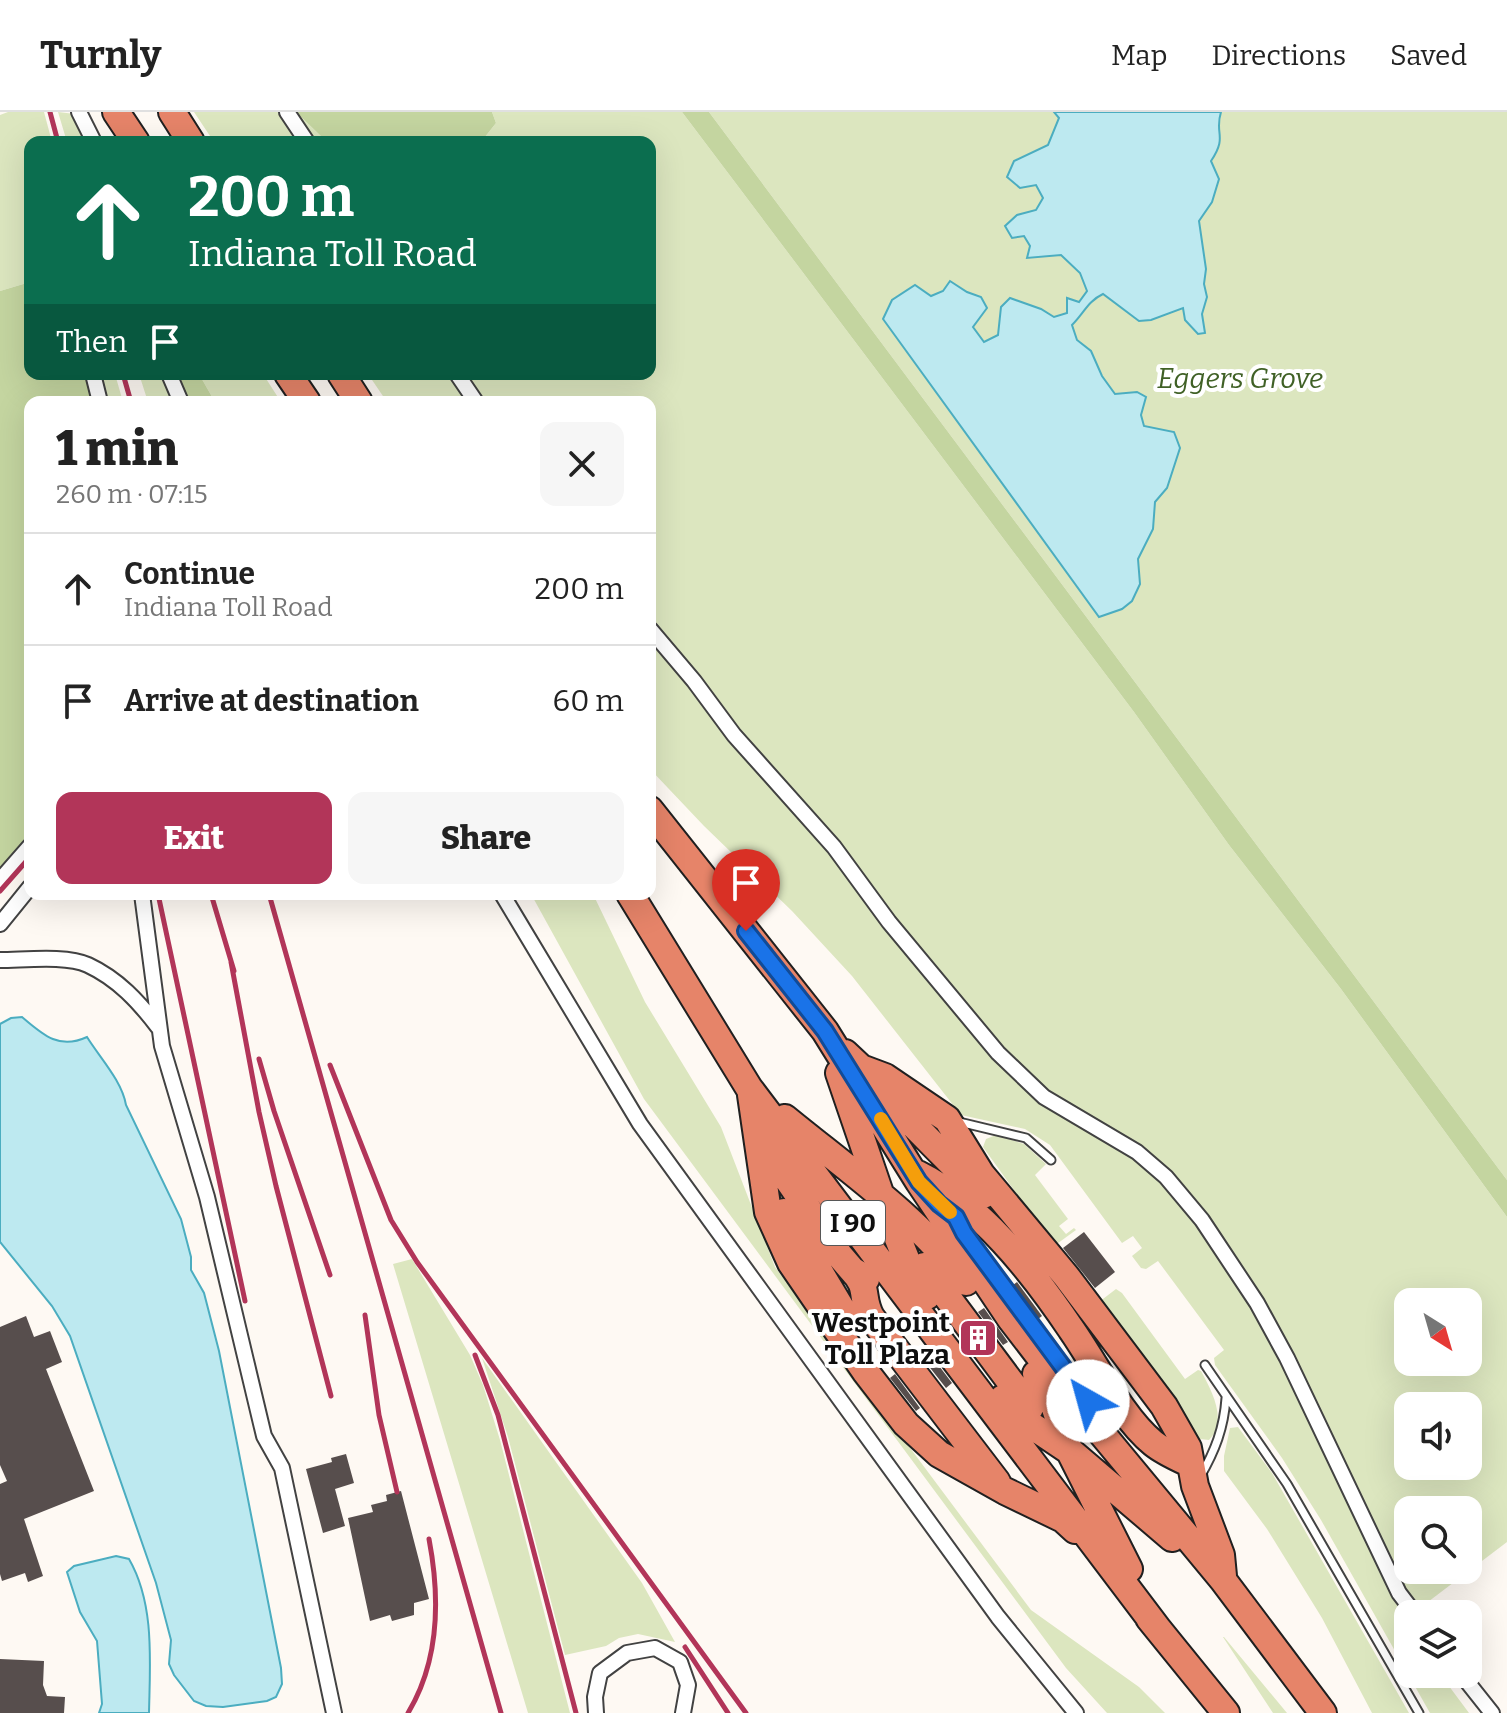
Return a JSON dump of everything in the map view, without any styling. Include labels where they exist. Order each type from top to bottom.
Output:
[{"type":"highway","points":[[116,112],[132,136]]},
{"type":"highway","points":[[172,112],[187,136]]},
{"type":"highway","name":"I 90","points":[[656,818],[867,1084],[917,1177],[1002,1307],[1060,1383],[1131,1469],[1183,1480],[1224,1582]]},
{"type":"highway","name":"I 90","points":[[634,900],[749,1088],[1158,1629],[1226,1713]]},
{"type":"highway","points":[[830,1038],[861,1068],[885,1077],[947,1119],[995,1197],[1006,1255]]},
{"type":"highway","name":"I 90","points":[[830,1038],[882,1199],[915,1281],[1016,1415],[1071,1452],[1224,1582],[1323,1713]]},
{"type":"highway","points":[[867,1084],[998,1212],[1183,1480]]},
{"type":"highway","points":[[749,1088],[768,1212],[791,1263],[906,1424],[939,1454],[1063,1519],[1137,1586],[1200,1680]]},
{"type":"highway","name":"I 90","points":[[749,1088],[948,1257],[1049,1391],[1071,1452],[1158,1629]]},
{"type":"highway","points":[[756,1133],[864,1283],[865,1301],[871,1317],[993,1478],[1008,1492],[1086,1542],[1158,1629]]},
{"type":"highway","points":[[981,1174],[1066,1276],[1183,1437],[1183,1480]]},
{"type":"highway","points":[[917,1177],[939,1204],[1006,1255]]},
{"type":"highway","points":[[917,1177],[953,1195],[1060,1313],[1134,1423],[1183,1480]]},
{"type":"highway","points":[[956,1217],[964,1233],[1032,1327],[1111,1430],[1131,1469]]},
{"type":"highway","points":[[858,1275],[888,1287],[899,1297],[979,1414],[982,1441],[1012,1481],[1039,1506]]},
{"type":"highway","points":[[1111,1430],[1183,1480]]},
{"type":"street","points":[[79,112],[91,136]]},
{"type":"street","points":[[287,112],[303,136]]},
{"type":"street","points":[[656,636],[734,735],[834,847],[889,922],[998,1053],[1044,1097],[1137,1152],[1166,1177],[1202,1220],[1265,1317],[1404,1600]]},
{"type":"street","points":[[0,880],[24,853]]},
{"type":"street","points":[[0,924],[24,894]]},
{"type":"street","points":[[143,900],[162,1046],[207,1197],[264,1436],[282,1468],[334,1713]]},
{"type":"street","points":[[506,900],[640,1124],[998,1617],[1076,1713]]},
{"type":"street","points":[[0,960],[47,959],[86,964],[135,997],[160,1029]]},
{"type":"street","points":[[596,1713],[595,1697],[600,1673],[627,1653],[655,1648],[680,1662],[688,1685],[683,1713]]},
{"type":"street","points":[[1472,1688],[1492,1713]]},
{"type":"lane","points":[[867,1084],[947,1119],[1026,1138],[1051,1160]]},
{"type":"lane","points":[[1205,1365],[1287,1484],[1419,1713]]},
{"type":"lane","points":[[1188,1551],[1173,1527],[1183,1480],[1216,1449],[1225,1416],[1226,1398]]},
{"type":"green space","points":[[8,112],[44,112],[50,136],[24,136],[24,284],[0,291],[0,115]]},
{"type":"green space","points":[[58,112],[75,114],[87,136],[65,136]]},
{"type":"green space","points":[[194,112],[296,112],[321,136],[210,136]]},
{"type":"green space","points":[[296,112],[492,112],[496,123],[486,136],[321,136]]},
{"type":"green space","points":[[492,112],[682,112],[1134,712],[1229,845],[1341,989],[1507,1217],[1507,1542],[1482,1561],[1482,1496],[1394,1496],[1394,1584],[1452,1584],[1430,1600],[1394,1600],[1394,1649],[1282,1458],[1215,1365],[1214,1358],[1224,1350],[1158,1261],[1146,1269],[1141,1268],[1132,1256],[1142,1248],[1133,1236],[1122,1243],[1050,1145],[1025,1129],[961,1115],[852,976],[792,911],[656,775],[656,396],[383,396],[372,380],[656,380],[656,136],[486,136],[496,123]]},
{"type":"green space","points":[[682,112],[709,112],[1507,1180],[1507,1217],[1341,989],[1229,845],[1134,712]]},
{"type":"green space","name":"Eggers Grove","points":[[709,112],[1507,112],[1507,1180]]},
{"type":"green space","points":[[24,284],[24,380],[88,380],[92,396],[24,396],[24,842],[0,868],[0,291]]},
{"type":"green space","points":[[100,380],[117,380],[121,396],[104,396]]},
{"type":"green space","points":[[141,380],[165,380],[172,396],[146,396]]},
{"type":"green space","points":[[181,380],[202,380],[212,396],[187,396]]},
{"type":"green space","points":[[202,380],[267,380],[277,396],[212,396]]},
{"type":"green space","points":[[534,900],[596,900],[645,1002],[721,1127],[775,1267],[1031,1610],[1139,1687],[1165,1713],[1107,1713],[1066,1668],[644,1099]]},
{"type":"green space","points":[[996,1135],[1024,1144],[1046,1164],[1035,1175],[1068,1219],[1059,1226],[1066,1234],[1074,1228],[1076,1230],[1054,1246],[983,1147],[986,1139]]},
{"type":"green space","points":[[412,1259],[470,1355],[483,1385],[570,1713],[528,1713],[393,1264]]},
{"type":"green space","points":[[1116,1289],[1185,1379],[1201,1371],[1218,1415],[1215,1432],[1209,1440],[1200,1439],[1099,1302]]},
{"type":"green space","points":[[482,1358],[642,1583],[675,1642],[638,1634],[619,1638],[606,1646],[565,1655],[508,1437]]},
{"type":"green space","points":[[1238,1427],[1272,1473],[1409,1713],[1372,1713],[1322,1618],[1267,1529],[1224,1471],[1230,1428]]},
{"type":"green space","points":[[1224,1637],[1287,1713],[1273,1713]]},
{"type":"green space","points":[[1416,1688],[1450,1688],[1469,1713],[1430,1713]]},
{"type":"water","points":[[1054,112],[1221,112],[1219,146],[1211,161],[1219,179],[1212,202],[1199,221],[1206,269],[1204,284],[1207,297],[1202,314],[1205,333],[1198,334],[1185,320],[1183,308],[1151,320],[1139,321],[1103,294],[1072,325],[1077,340],[1091,351],[1102,376],[1115,394],[1137,392],[1146,397],[1141,415],[1144,426],[1174,432],[1180,448],[1167,488],[1155,502],[1153,529],[1138,559],[1140,584],[1132,601],[1122,609],[1099,617],[883,319],[892,300],[915,285],[931,296],[943,291],[950,281],[981,297],[987,308],[973,327],[984,342],[998,335],[1001,307],[1010,298],[1054,317],[1067,313],[1067,298],[1079,302],[1087,291],[1080,273],[1061,255],[1027,258],[1030,246],[1024,236],[1012,238],[1005,226],[1017,215],[1036,210],[1043,198],[1036,185],[1020,188],[1007,177],[1014,161],[1048,145],[1059,118]]},
{"type":"water","points":[[22,1017],[52,1039],[68,1042],[87,1037],[120,1087],[181,1219],[191,1257],[191,1270],[204,1293],[219,1351],[281,1668],[282,1684],[276,1697],[267,1701],[206,1706],[194,1701],[174,1675],[169,1664],[171,1640],[156,1583],[70,1336],[52,1306],[0,1242],[0,1024]]},
{"type":"water","points":[[116,1556],[129,1559],[147,1614],[149,1713],[99,1713],[102,1704],[97,1641],[80,1612],[67,1572],[74,1566]]},
{"type":"building","points":[[1084,1232],[1115,1272],[1095,1288],[1063,1248]]},
{"type":"building","points":[[1017,1282],[1042,1316],[1034,1322],[1009,1288]]},
{"type":"building","points":[[984,1308],[1008,1342],[1003,1345],[978,1312]]},
{"type":"building","points":[[26,1316],[34,1337],[50,1331],[62,1362],[46,1369],[94,1491],[24,1519],[43,1576],[28,1582],[25,1573],[2,1581],[0,1484],[7,1481],[0,1465],[0,1327]]},
{"type":"building","points":[[927,1350],[952,1383],[946,1388],[920,1355]]},
{"type":"building","points":[[895,1374],[920,1408],[916,1411],[890,1378]]},
{"type":"building","points":[[346,1454],[354,1483],[335,1489],[345,1526],[323,1533],[306,1469],[332,1462],[331,1458]]},
{"type":"building","points":[[401,1491],[429,1599],[414,1603],[414,1615],[392,1621],[390,1615],[370,1621],[348,1518],[373,1512],[371,1505],[387,1501],[386,1495]]},
{"type":"building","points":[[0,1659],[44,1661],[43,1685],[47,1696],[65,1697],[64,1713],[0,1713]]},
{"type":"railway","points":[[50,112],[56,136]]},
{"type":"railway","points":[[125,380],[129,396]]},
{"type":"railway","points":[[0,891],[24,864]]},
{"type":"railway","points":[[159,900],[245,1301]]},
{"type":"railway","points":[[213,900],[234,971]]},
{"type":"railway","points":[[271,900],[501,1713]]},
{"type":"railway","points":[[231,962],[276,1186],[331,1396]]},
{"type":"railway","points":[[259,1059],[330,1275]]},
{"type":"railway","points":[[330,1065],[391,1220],[417,1262],[746,1713]]},
{"type":"railway","points":[[365,1315],[379,1415],[397,1492]]},
{"type":"railway","points":[[475,1355],[498,1415],[576,1713]]},
{"type":"railway","points":[[408,1713],[426,1672],[435,1628],[435,1583],[429,1539]]},
{"type":"railway","points":[[685,1647],[728,1713]]},
{"type":"slow traffic","points":[[881,1119],[919,1182],[950,1212]]},
{"type":"place","name":"Westpoint Toll Plaza","points":[[978,1338]]},
{"type":"route","points":[[746,931],[825,1031],[919,1182],[960,1222],[964,1233],[1088,1401]]}]
